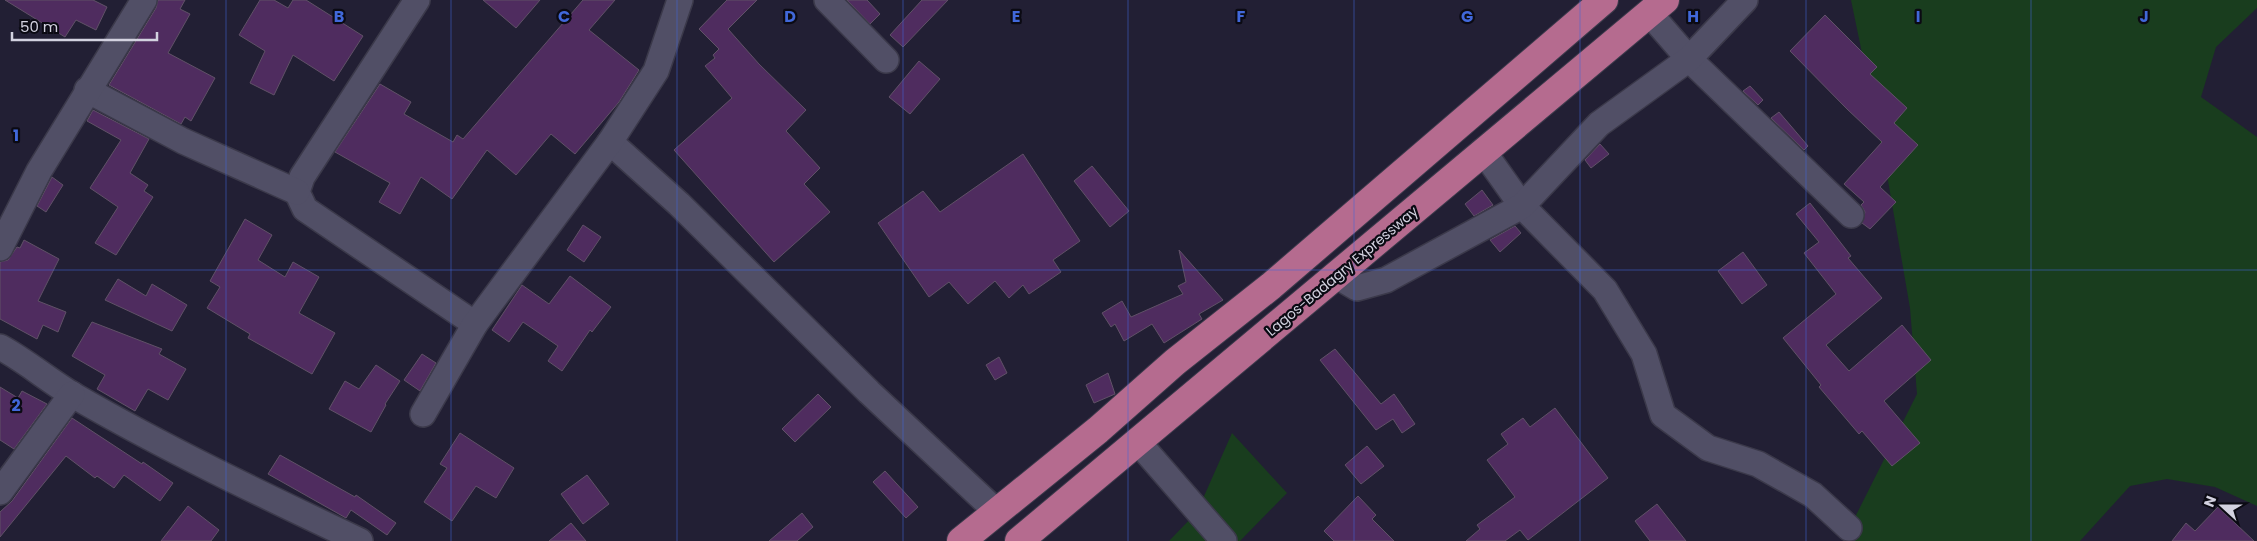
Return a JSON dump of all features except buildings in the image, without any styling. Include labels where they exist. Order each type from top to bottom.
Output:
[{"type":"highway","points":[[961,541],[1098,430],[1175,362],[1271,286],[1604,0]]},
{"type":"highway","name":"Lagos-Badagry Expressway","points":[[1018,541],[1310,299],[1335,275],[1391,232],[1483,151],[1657,7]]},
{"type":"street","points":[[0,248],[39,170],[144,0]]},
{"type":"street","points":[[297,192],[302,177],[417,0]]},
{"type":"street","points":[[422,414],[475,324],[610,142],[656,71],[680,0]]},
{"type":"street","points":[[827,0],[886,60]]},
{"type":"street","points":[[1335,275],[1357,288],[1386,280],[1522,206],[1598,124],[1689,59],[1745,0]]},
{"type":"street","points":[[1657,7],[1689,59],[1851,215]]},
{"type":"street","points":[[87,90],[183,141],[297,192],[305,209],[475,324]]},
{"type":"street","points":[[610,142],[680,204],[869,392],[996,511]]},
{"type":"street","points":[[1483,151],[1522,206],[1605,290],[1644,354],[1663,415],[1708,448],[1758,464],[1813,495],[1849,528]]},
{"type":"street","points":[[0,347],[17,356],[72,394],[245,487],[360,541]]},
{"type":"street","points":[[0,492],[72,394]]},
{"type":"street","points":[[1137,441],[1224,541]]},
{"type":"green space","points":[[1851,0],[2257,0],[2257,8],[2216,47],[2201,97],[2257,137],[2257,506],[2215,487],[2167,479],[2130,486],[2080,541],[1843,541],[1917,394],[1910,308],[1886,169]]},
{"type":"green space","points":[[1232,433],[1287,493],[1240,541],[1169,541],[1197,512]]}]
